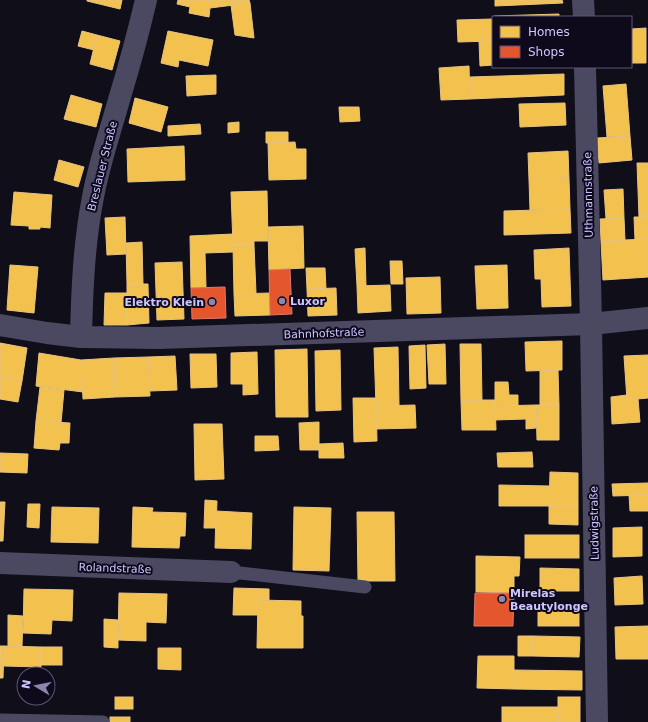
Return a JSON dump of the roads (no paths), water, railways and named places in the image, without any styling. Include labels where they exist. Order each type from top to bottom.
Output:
[{"type":"street","name":"Breslauer Straße","points":[[81,337],[82,277],[93,196],[132,57],[146,0]]},
{"type":"street","points":[[583,0],[584,16]]},
{"type":"street","name":"Uthmannstraße","points":[[585,68],[592,324]]},
{"type":"street","name":"Bahnhofstraße","points":[[0,325],[81,337],[159,338],[592,324],[648,318]]},
{"type":"street","name":"Ludwigstraße","points":[[592,324],[597,722]]},
{"type":"street","name":"Rolandstraße","points":[[0,563],[231,572]]},
{"type":"lane","points":[[231,572],[365,587]]},
{"type":"lane","points":[[0,720],[103,722]]},
{"type":"place","name":"Luxor","points":[[282,301]]},
{"type":"place","name":"Elektro Klein","points":[[212,302]]},
{"type":"place","name":"Mirelas Beautylonge","points":[[502,599]]}]
